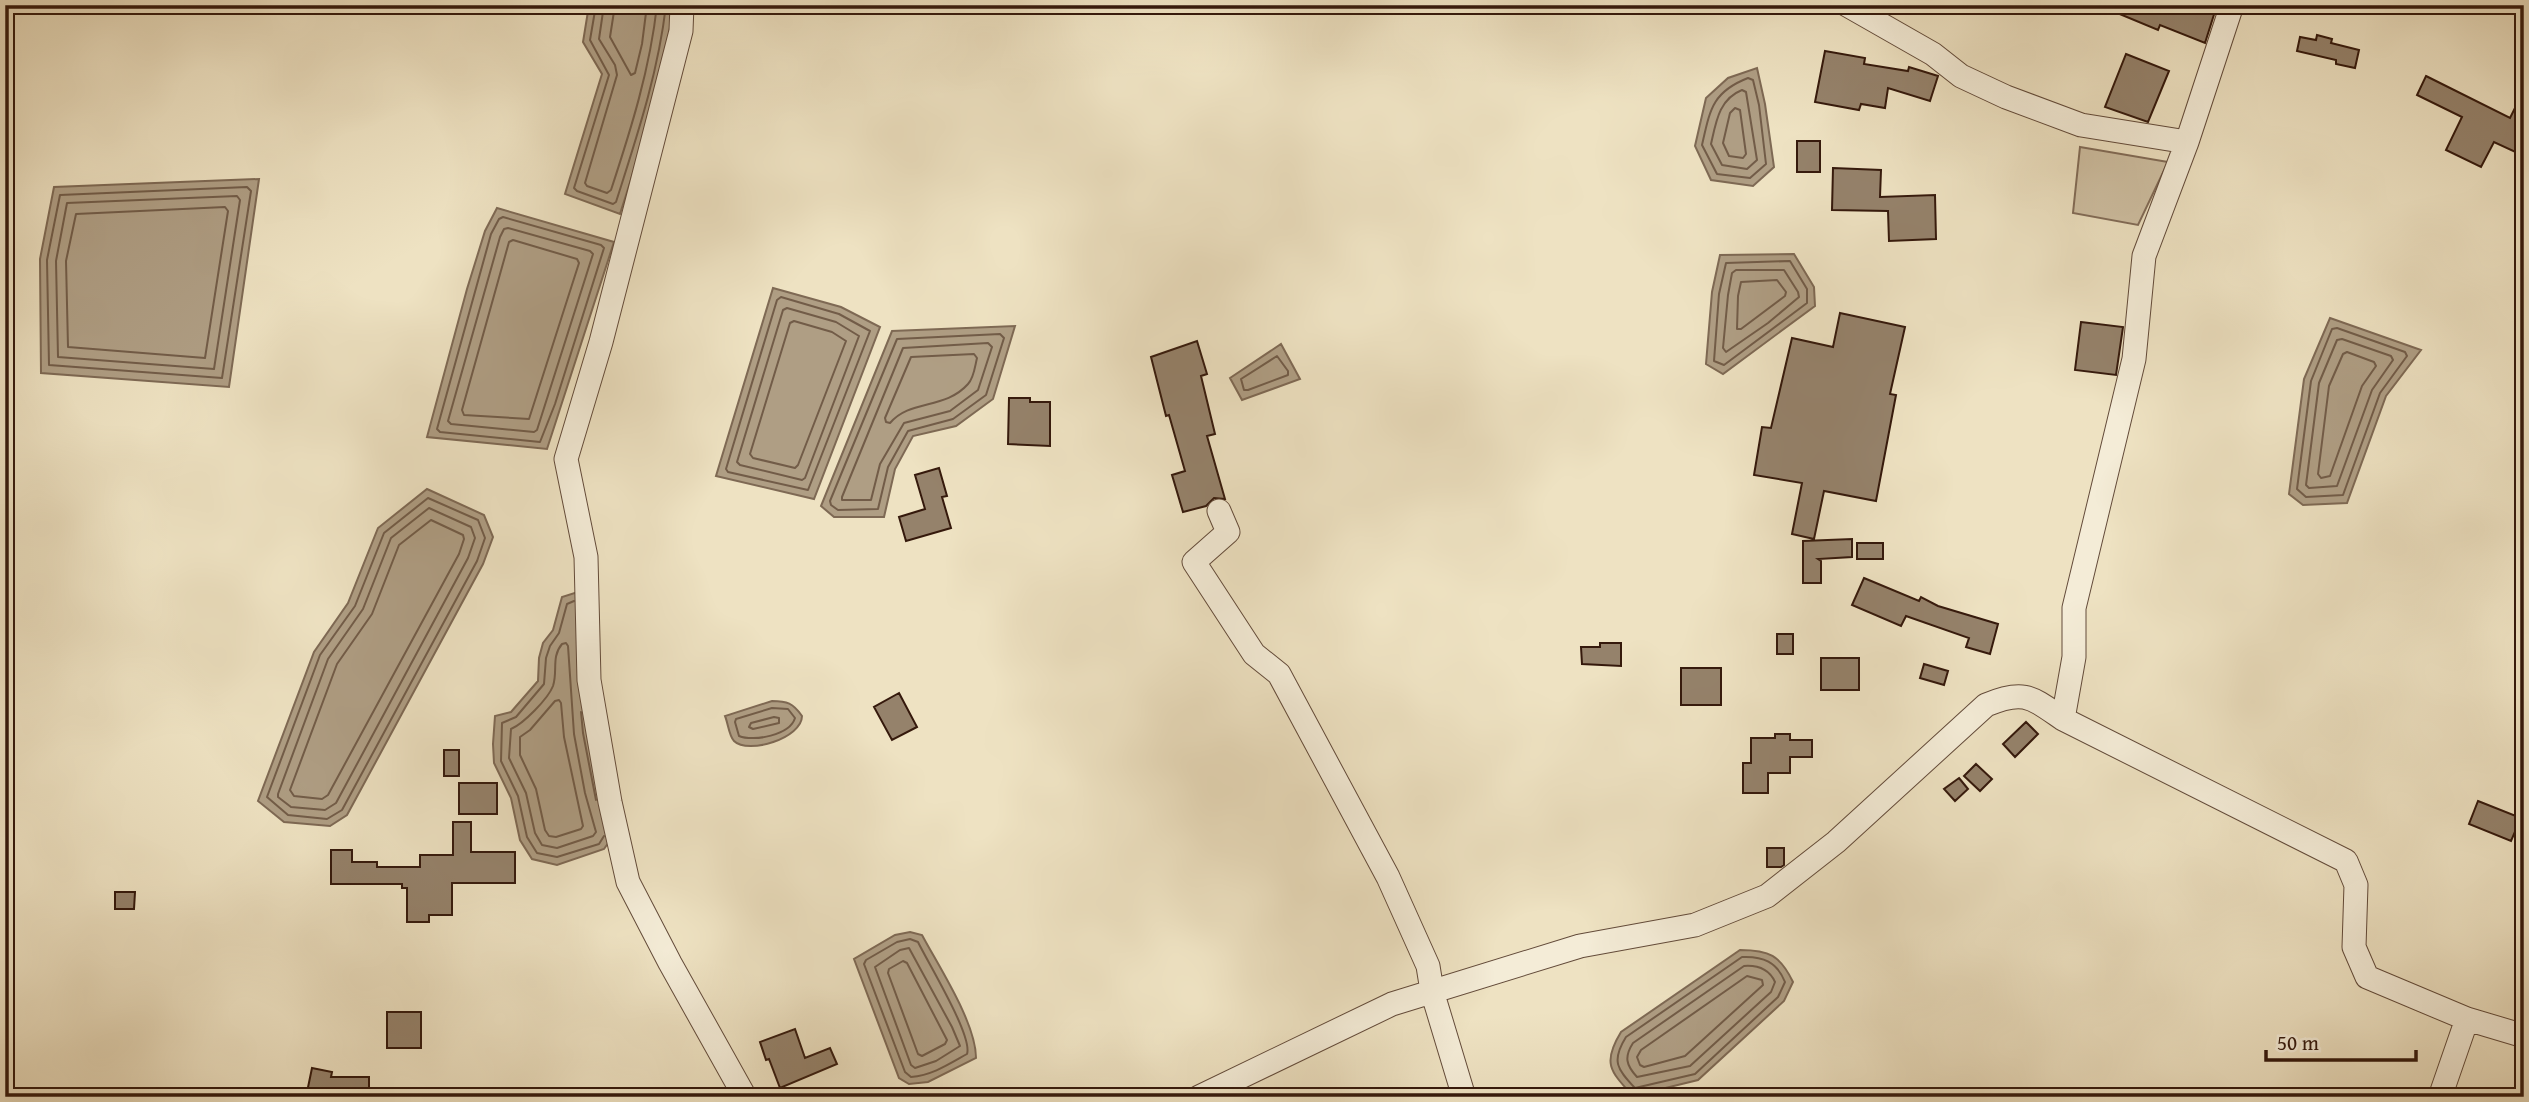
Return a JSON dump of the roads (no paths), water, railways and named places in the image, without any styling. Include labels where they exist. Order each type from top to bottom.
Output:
[{"type":"street","points":[[682,5],[681,31],[617,283],[566,459],[586,557],[589,680],[610,802],[628,882],[745,1097]]},
{"type":"street","points":[[1847,5],[1933,54],[1961,76],[2006,97],[2081,125],[2186,142]]},
{"type":"street","points":[[2063,719],[2074,657],[2074,608],[2134,359],[2144,256],[2232,5]]},
{"type":"street","points":[[1219,511],[1228,532],[1194,562],[1254,654],[1279,674],[1388,877],[1428,966],[1432,990],[1464,1097]]},
{"type":"street","points":[[1199,1097],[1392,1004],[1580,946],[1695,925],[1767,896],[1836,842],[1986,705],[2009,695],[2034,698],[2063,719],[2346,861],[2356,885],[2354,947],[2367,977],[2467,1019],[2524,1036]]},
{"type":"street","points":[[2440,1097],[2467,1019]]},
{"type":"water","points":[[589,5],[673,5],[659,85],[620,214],[565,194],[602,74],[583,42]]},
{"type":"water","points":[[1757,68],[1774,167],[1753,186],[1711,180],[1695,146],[1706,98],[1728,78]]},
{"type":"water","points":[[259,179],[229,387],[41,373],[40,259],[54,187]]},
{"type":"water","points":[[497,208],[614,242],[547,449],[427,437],[467,289],[485,231]]},
{"type":"water","points":[[1794,254],[1814,287],[1815,306],[1723,374],[1706,364],[1712,292],[1720,255]]},
{"type":"water","points":[[773,288],[841,307],[880,327],[814,499],[716,476]]},
{"type":"water","points":[[2330,318],[2421,350],[2386,396],[2347,503],[2303,505],[2289,494],[2304,379]]},
{"type":"water","points":[[1015,326],[993,399],[956,426],[913,436],[895,469],[884,517],[834,517],[821,506],[892,331]]},
{"type":"water","points":[[1281,344],[1300,379],[1242,400],[1230,378]]},
{"type":"water","points":[[427,489],[484,515],[493,537],[483,564],[347,815],[330,826],[284,822],[258,801],[314,652],[348,603],[378,528]]},
{"type":"water","points":[[584,590],[613,836],[604,849],[557,865],[532,859],[520,840],[511,798],[494,763],[495,716],[511,712],[538,681],[543,643],[553,630],[562,597]]},
{"type":"water","points":[[772,701],[796,708],[802,716],[800,724],[784,737],[762,745],[741,745],[734,741],[725,716]]},
{"type":"water","points":[[910,932],[922,935],[955,995],[970,1029],[976,1058],[928,1082],[909,1084],[899,1078],[854,959],[895,935]]},
{"type":"water","points":[[1740,950],[1759,951],[1778,960],[1793,982],[1784,1001],[1698,1080],[1633,1096],[1611,1066],[1612,1052],[1621,1032]]}]
